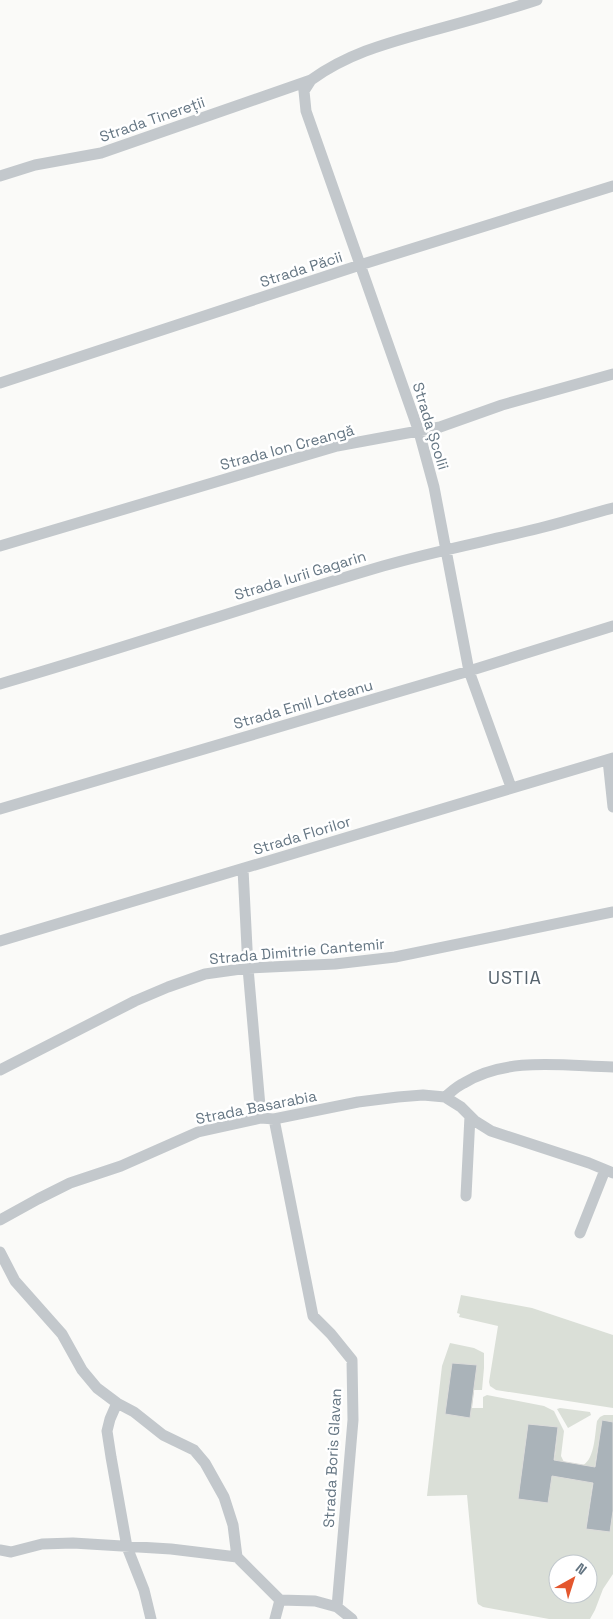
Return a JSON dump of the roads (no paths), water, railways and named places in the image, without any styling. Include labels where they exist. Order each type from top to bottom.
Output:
[{"type":"street","name":"Strada Tinereții","points":[[0,176],[34,165],[101,153],[311,80],[328,68],[373,47],[512,9],[537,0]]},
{"type":"street","name":"Strada Școlii","points":[[311,80],[304,91],[306,111],[419,432],[434,487],[469,671],[511,787]]},
{"type":"street","name":"Strada Păcii","points":[[0,383],[360,265],[613,186]]},
{"type":"street","name":"Strada Ion Creangă","points":[[0,546],[337,446],[440,428],[502,405],[613,374]]},
{"type":"street","name":"Strada Iurii Gagarin","points":[[0,684],[76,662],[226,613],[445,549],[540,528],[613,508]]},
{"type":"street","name":"Strada Emil Loteanu","points":[[0,810],[469,671],[613,626]]},
{"type":"street","name":"Strada Florilor","points":[[0,941],[610,759]]},
{"type":"street","points":[[610,759],[613,807]]},
{"type":"street","points":[[243,869],[248,968],[261,1118]]},
{"type":"street","name":"Strada Dimitrie Cantemir","points":[[0,1070],[135,1001],[205,974],[248,968],[335,964],[395,957],[613,912]]},
{"type":"street","points":[[580,1233],[609,1172],[580,1160],[490,1131],[461,1107],[445,1097],[464,1082],[485,1073],[511,1066],[613,1066]]},
{"type":"street","name":"Strada Basarabia","points":[[0,1220],[70,1183],[121,1166],[198,1132],[261,1118],[274,1119],[358,1102],[423,1095],[445,1097]]},
{"type":"street","points":[[466,1196],[470,1116]]},
{"type":"street","name":"Strada Boris Glavan","points":[[274,1119],[313,1316],[331,1334],[352,1360],[352,1420],[337,1607]]},
{"type":"street","points":[[0,1252],[16,1281],[62,1334],[82,1370],[98,1388],[117,1403],[134,1412],[163,1435],[194,1450],[205,1463],[224,1497],[233,1525],[237,1557],[280,1600],[315,1601],[337,1607],[352,1619]]},
{"type":"street","points":[[117,1403],[110,1419],[108,1430],[127,1547],[144,1590],[151,1619]]},
{"type":"street","points":[[0,1550],[11,1552],[42,1544],[73,1543],[172,1549],[237,1557]]},
{"type":"street","points":[[275,1619],[280,1600]]},
{"type":"district","name":"USTIA","points":[[515,977]]}]
